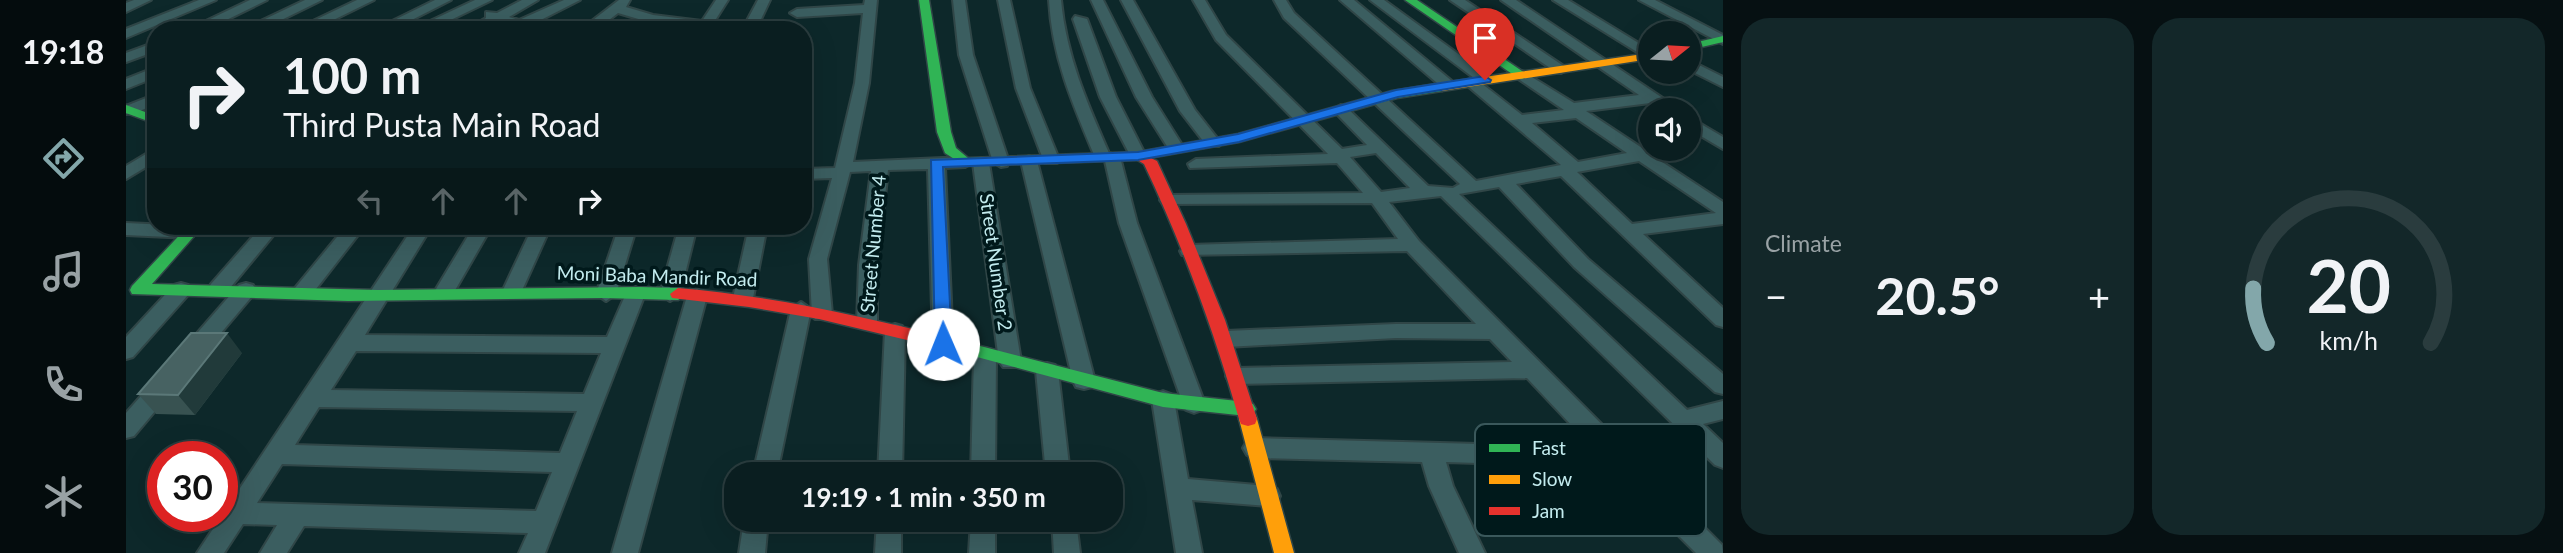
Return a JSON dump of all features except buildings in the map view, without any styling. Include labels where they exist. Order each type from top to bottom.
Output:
[{"type":"street","points":[[126,8],[145,0]]},
{"type":"street","points":[[158,21],[210,0]]},
{"type":"street","points":[[214,21],[261,0]]},
{"type":"street","points":[[269,21],[316,0]]},
{"type":"street","points":[[321,21],[368,0]]},
{"type":"street","points":[[400,21],[445,0]]},
{"type":"street","points":[[438,21],[486,0]]},
{"type":"street","points":[[488,21],[532,0]]},
{"type":"street","points":[[537,21],[574,0]]},
{"type":"street","points":[[598,21],[629,0]]},
{"type":"street","points":[[709,21],[723,0]]},
{"type":"street","points":[[754,21],[764,0]]},
{"type":"street","points":[[924,0],[944,132],[950,150],[982,162]]},
{"type":"street","name":"Street Number 2","points":[[960,0],[1010,361]]},
{"type":"street","points":[[1004,0],[1020,78],[1051,159]]},
{"type":"street","points":[[1055,0],[1057,40],[1063,64],[1107,157],[1128,223],[1194,404]]},
{"type":"street","points":[[1097,0],[1144,97],[1176,148]]},
{"type":"street","points":[[1127,0],[1188,111],[1213,143]]},
{"type":"street","points":[[1199,0],[1221,37],[1308,121],[1377,198],[1412,245],[1584,424]]},
{"type":"street","points":[[1280,0],[1289,15],[1473,187]]},
{"type":"street","points":[[1346,0],[1448,85]]},
{"type":"street","points":[[1377,0],[1478,81],[1723,320]]},
{"type":"street","points":[[1410,0],[1638,152]]},
{"type":"street","points":[[1456,0],[1561,69]]},
{"type":"street","points":[[1507,0],[1651,97]]},
{"type":"street","points":[[1559,0],[1638,49]]},
{"type":"street","points":[[1645,0],[1723,39]]},
{"type":"street","points":[[768,462],[812,312],[818,259],[862,83],[871,4],[798,6]]},
{"type":"street","points":[[470,7],[508,21]]},
{"type":"street","points":[[615,8],[653,21]]},
{"type":"street","points":[[1080,19],[1108,97],[1138,156],[1150,161],[1169,200],[1226,339],[1284,553]]},
{"type":"street","points":[[126,34],[147,26]]},
{"type":"street","points":[[1701,44],[1723,39]]},
{"type":"street","points":[[126,58],[147,50]]},
{"type":"street","points":[[812,173],[880,165],[1138,156],[1213,143],[1308,121],[1379,99],[1448,85],[1638,58]]},
{"type":"street","points":[[1701,71],[1723,83]]},
{"type":"street","points":[[126,85],[147,75]]},
{"type":"street","points":[[1519,120],[1651,97]]},
{"type":"street","points":[[128,110],[147,102]]},
{"type":"street","points":[[128,110],[147,117]]},
{"type":"street","points":[[1341,110],[1423,191]]},
{"type":"street","points":[[1701,130],[1721,142]]},
{"type":"street","points":[[1701,144],[1721,142]]},
{"type":"street","points":[[1196,164],[1340,156],[1379,148]]},
{"type":"street","points":[[1169,200],[1377,198],[1473,187],[1638,156]]},
{"type":"street","points":[[129,168],[147,158]]},
{"type":"street","points":[[1029,161],[1084,381]]},
{"type":"street","points":[[1652,161],[1723,210]]},
{"type":"street","points":[[936,163],[943,344]]},
{"type":"street","name":"Street Number 4","points":[[867,323],[868,265],[880,165]]},
{"type":"street","points":[[1504,182],[1581,263],[1723,386]]},
{"type":"street","points":[[1444,191],[1686,424]]},
{"type":"street","points":[[1628,230],[1723,218]]},
{"type":"street","points":[[126,229],[147,229]]},
{"type":"street","points":[[132,294],[187,235]]},
{"type":"street","points":[[218,289],[264,235]]},
{"type":"street","points":[[302,293],[349,235]]},
{"type":"street","points":[[238,512],[350,343],[417,235]]},
{"type":"street","points":[[443,294],[478,235]]},
{"type":"street","points":[[512,292],[537,235]]},
{"type":"street","points":[[606,294],[625,235]]},
{"type":"street","points":[[670,294],[686,235]]},
{"type":"street","points":[[743,298],[756,235]]},
{"type":"street","points":[[1189,251],[1412,245]]},
{"type":"street","name":"Moni Baba Mandir Road","points":[[132,294],[218,289],[377,296],[512,292],[670,294],[743,298],[867,323],[985,356],[1163,400],[1247,409]]},
{"type":"street","points":[[126,351],[181,290]]},
{"type":"street","points":[[126,429],[246,290]]},
{"type":"street","points":[[532,553],[635,294]]},
{"type":"street","points":[[625,553],[697,296]]},
{"type":"street","points":[[890,462],[895,331]]},
{"type":"street","points":[[1226,339],[1396,331],[1496,332]]},
{"type":"street","points":[[350,343],[615,345]]},
{"type":"street","points":[[984,462],[985,356]]},
{"type":"street","points":[[1237,376],[1532,370]]},
{"type":"street","points":[[1046,371],[1057,462]]},
{"type":"street","points":[[313,398],[592,402]]},
{"type":"street","points":[[1163,400],[1189,553]]},
{"type":"street","points":[[1682,420],[1723,410]]},
{"type":"street","points":[[1706,442],[1723,458]]},
{"type":"street","points":[[1255,448],[1475,455]]},
{"type":"street","points":[[277,454],[568,463]]},
{"type":"street","points":[[1432,455],[1441,486],[1472,553]]},
{"type":"street","points":[[1178,488],[1268,496]]},
{"type":"street","points":[[238,513],[544,522]]},
{"type":"street","points":[[273,553],[296,515]]},
{"type":"street","points":[[210,553],[224,532]]},
{"type":"street","points":[[752,553],[755,532]]},
{"type":"street","points":[[888,553],[889,532]]},
{"type":"street","points":[[982,553],[983,532]]},
{"type":"street","points":[[1065,532],[1068,553]]},
{"type":"street","points":[[1696,536],[1713,553]]},
{"type":"traffic: fast","points":[[924,0],[944,132],[950,150],[965,162],[1138,156],[1239,138],[1396,94],[1442,87]]},
{"type":"traffic: fast","points":[[1410,0],[1522,75]]},
{"type":"traffic: fast","points":[[1701,44],[1723,39]]},
{"type":"traffic: fast","points":[[126,109],[147,117]]},
{"type":"traffic: fast","points":[[138,290],[188,235]]},
{"type":"traffic: fast","points":[[138,290],[378,296],[565,292],[678,294]]},
{"type":"traffic: fast","points":[[957,346],[1163,400],[1247,409]]},
{"type":"traffic: slow","points":[[1442,87],[1638,58]]},
{"type":"traffic: slow","points":[[1248,419],[1284,553]]},
{"type":"traffic: jam","points":[[1138,156],[1150,161],[1192,256],[1217,320],[1248,419]]},
{"type":"traffic: jam","points":[[678,294],[784,307],[957,346]]},
{"type":"route","points":[[943,344],[936,163],[1138,156],[1239,138],[1308,121],[1396,94],[1485,80]]}]
